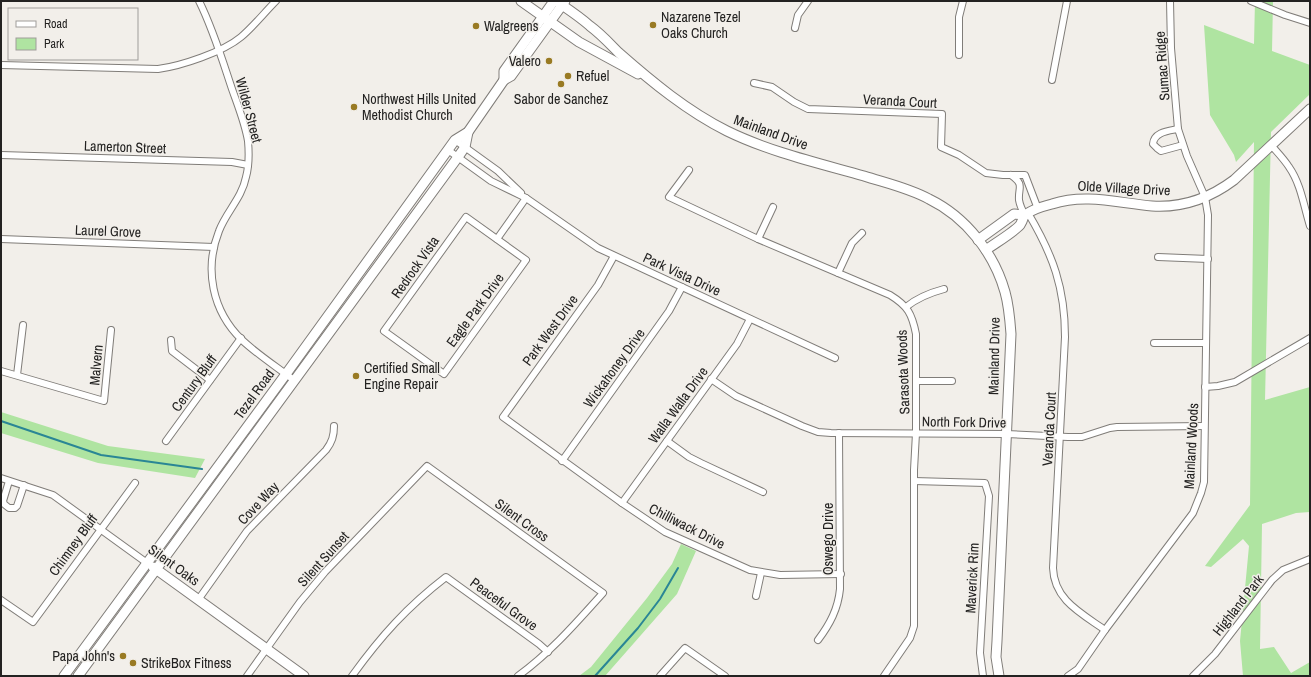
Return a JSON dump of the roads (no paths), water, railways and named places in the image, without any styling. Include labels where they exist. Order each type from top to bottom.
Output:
[{"type":"main road","name":"Mainland Drive","points":[[521,1],[579,42],[655,83]]},
{"type":"main road","name":"Mainland Drive","points":[[560,2],[591,26],[655,83],[709,121],[754,143],[786,154],[903,187],[929,198],[956,216],[986,250],[999,274],[1005,292],[1009,315],[1010,334],[996,642],[996,657],[999,676]]},
{"type":"main road","name":"Tezel Road","points":[[78,676],[458,157],[465,147],[468,132],[504,80],[511,76],[546,20],[560,2]]},
{"type":"main road","name":"Olde Village Drive","points":[[978,240],[1014,214],[1027,214],[1053,203],[1073,199],[1100,199],[1152,206],[1164,206],[1189,203],[1205,197],[1234,180],[1310,109]]},
{"type":"main road","name":"Tezel Road","points":[[64,676],[286,374],[455,140],[468,132]]},
{"type":"main road","name":"Olde Village Drive","points":[[986,250],[1020,225],[1027,214]]},
{"type":"main road","name":"Silent Oaks","points":[[147,563],[304,676]]},
{"type":"street","name":"Wilder Street","points":[[199,1],[209,21],[246,132],[248,151],[248,165],[244,187],[222,224],[214,247],[211,277],[215,297],[223,315],[241,338],[294,381]]},
{"type":"street","points":[[1,65],[158,69],[179,65],[219,50],[242,36],[276,1]]},
{"type":"street","points":[[795,28],[798,15],[808,1]]},
{"type":"street","points":[[959,55],[959,17],[963,1]]},
{"type":"street","points":[[1052,80],[1067,1]]},
{"type":"street","name":"Sumac Ridge","points":[[1170,1],[1178,129],[1182,145],[1205,197]]},
{"type":"street","points":[[1251,1],[1285,15],[1310,23]]},
{"type":"street","name":"Veranda Court","points":[[754,82],[772,87],[794,102],[808,109],[942,114],[941,147],[959,155],[986,173],[1011,175],[1025,174],[1038,209]]},
{"type":"street","points":[[1178,129],[1158,135],[1154,139],[1153,144],[1161,151],[1182,145]]},
{"type":"street","name":"Park Vista Drive","points":[[455,140],[498,171],[526,198],[588,243],[835,358]]},
{"type":"street","points":[[1271,145],[1293,173],[1300,189],[1310,226]]},
{"type":"street","name":"Park Vista Drive","points":[[448,150],[491,181],[526,198]]},
{"type":"street","name":"Lamerton Street","points":[[1,155],[232,162],[248,165]]},
{"type":"street","name":"Sarasota Woods","points":[[689,170],[669,197],[758,239],[890,295],[898,300],[910,312],[916,334],[914,626],[910,638],[884,676]]},
{"type":"street","name":"Veranda Court","points":[[1011,175],[1019,182],[1021,186],[1019,196],[1020,206],[1027,214],[1047,247],[1058,275],[1063,302],[1065,337],[1053,568],[1055,581],[1065,600],[1105,630]]},
{"type":"street","name":"Mainland Woods","points":[[1068,676],[1078,669],[1105,630],[1193,513],[1198,504],[1204,482],[1208,259],[1208,215],[1205,197]]},
{"type":"street","points":[[497,239],[526,198]]},
{"type":"street","points":[[758,239],[773,207]]},
{"type":"street","name":"Redrock Vista","points":[[444,374],[384,331],[466,217],[497,239]]},
{"type":"street","points":[[838,273],[852,243],[862,233]]},
{"type":"street","name":"Laurel Grove","points":[[1,239],[214,247]]},
{"type":"street","name":"Eagle Park Drive","points":[[444,374],[526,260],[497,239]]},
{"type":"street","name":"Park West Drive","points":[[503,417],[598,285],[614,256]]},
{"type":"street","points":[[1158,257],[1208,259]]},
{"type":"street","name":"Wickahoney Drive","points":[[562,461],[669,311],[682,287]]},
{"type":"street","points":[[906,307],[917,299],[944,289]]},
{"type":"street","name":"Walla Walla Drive","points":[[622,503],[737,344],[750,319]]},
{"type":"street","points":[[1,371],[17,375],[23,325]]},
{"type":"street","name":"Malvern","points":[[17,375],[104,401],[111,330]]},
{"type":"street","name":"Century Bluff","points":[[166,441],[241,338]]},
{"type":"street","points":[[1205,386],[1218,386],[1235,382],[1310,338]]},
{"type":"street","points":[[171,340],[172,351],[210,380]]},
{"type":"street","points":[[1154,343],[1206,343]]},
{"type":"street","name":"North Fork Drive","points":[[711,379],[736,396],[818,432],[1006,434],[1082,437],[1117,427],[1204,426]]},
{"type":"street","points":[[916,380],[952,381]]},
{"type":"street","name":"Chilliwack Drive","points":[[503,417],[562,461],[665,532],[741,567],[761,573],[780,575],[841,574]]},
{"type":"street","name":"Cove Way","points":[[198,600],[247,531],[326,450],[334,435],[334,426]]},
{"type":"street","name":"Oswego Drive","points":[[818,640],[829,624],[837,607],[840,589],[839,433]]},
{"type":"street","points":[[667,441],[701,464],[763,492]]},
{"type":"street","name":"Silent Cross","points":[[427,466],[603,593],[566,635],[548,652]]},
{"type":"street","name":"Silent Sunset","points":[[247,676],[300,602],[325,572],[427,466]]},
{"type":"street","name":"Silent Oaks","points":[[1,478],[53,496],[147,563]]},
{"type":"street","points":[[8,481],[3,501],[9,508],[15,508],[17,506],[24,486]]},
{"type":"street","name":"Maverick Rim","points":[[914,481],[985,483],[989,496],[980,653],[983,676]]},
{"type":"street","name":"Chimney Bluff","points":[[1,600],[32,622],[134,483]]},
{"type":"street","name":"Highland Park","points":[[1193,676],[1215,654],[1272,580],[1283,570],[1310,559]]},
{"type":"street","points":[[756,596],[761,573]]},
{"type":"street","name":"Peaceful Grove","points":[[352,676],[392,625],[423,595],[446,577],[548,652]]},
{"type":"street","points":[[660,676],[685,648],[724,676]]},
{"type":"street","points":[[518,676],[548,652]]},
{"type":"waterway","points":[[1,421],[101,455],[202,469]]},
{"type":"waterway","points":[[595,676],[638,628],[660,599],[678,568]]},
{"type":"place","name":"Nazarene Tezel Oaks Church","points":[[653,25]]},
{"type":"place","name":"Walgreens","points":[[476,26]]},
{"type":"place","name":"Valero","points":[[549,61]]},
{"type":"place","name":"Refuel","points":[[568,76]]},
{"type":"place","name":"Sabor de Sanchez","points":[[561,84]]},
{"type":"place","name":"Northwest Hills United Methodist Church","points":[[354,107]]},
{"type":"place","name":"Certified Small Engine Repair","points":[[356,376]]},
{"type":"place","name":"Papa John's","points":[[123,656]]},
{"type":"place","name":"StrikeBox Fitness","points":[[133,663]]}]
